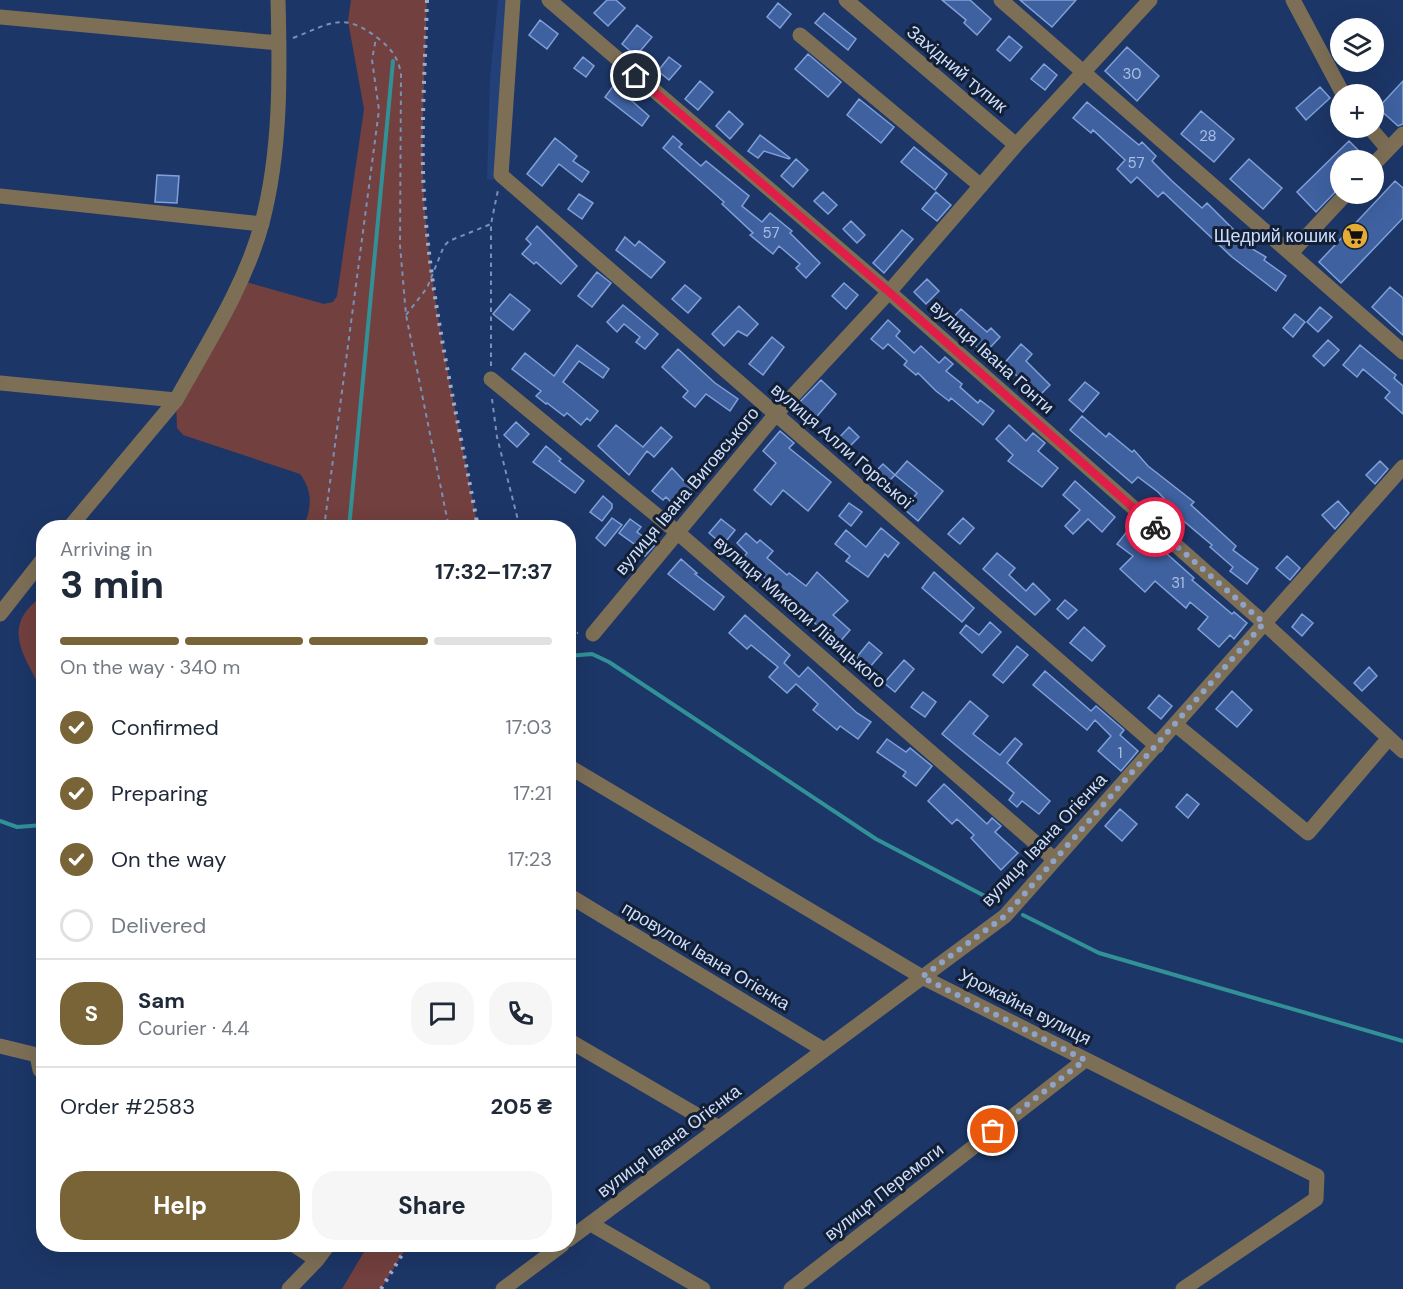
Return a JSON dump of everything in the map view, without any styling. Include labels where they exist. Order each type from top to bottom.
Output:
[{"type":"street","points":[[76,520],[176,400],[225,309],[262,225],[276,141],[278,0]]},
{"type":"street","points":[[501,175],[513,0]]},
{"type":"street","name":"вулиця Івана Гонти","points":[[549,0],[889,292],[1264,623],[1403,751]]},
{"type":"street","name":"Західний тупик","points":[[846,0],[1016,145]]},
{"type":"street","points":[[1001,0],[1403,352]]},
{"type":"street","name":"вулиця Івана Виговського","points":[[593,634],[776,414],[889,292],[1016,145],[1085,73],[1150,0]]},
{"type":"street","points":[[1293,0],[1338,84]]},
{"type":"street","points":[[0,17],[279,43]]},
{"type":"street","points":[[800,35],[981,186]]},
{"type":"street","points":[[1384,153],[1403,134]]},
{"type":"street","points":[[1379,138],[1388,149]]},
{"type":"street","name":"вулиця Алли Горської","points":[[501,175],[1157,746]]},
{"type":"street","points":[[0,196],[262,225]]},
{"type":"street","points":[[1291,253],[1337,204]]},
{"type":"street","name":"вулиця Миколи Лівицького","points":[[491,379],[677,532],[1054,859]]},
{"type":"street","points":[[0,382],[176,400]]},
{"type":"street","name":"вулиця Івана Огієнка","points":[[576,1234],[1005,916],[1403,468]]},
{"type":"street","points":[[0,614],[36,568]]},
{"type":"street","points":[[1176,725],[1308,832],[1389,738]]},
{"type":"street","name":"Урожайна вулиця","points":[[576,771],[922,977],[1317,1176],[1316,1199],[1183,1289]]},
{"type":"street","name":"провулок Івана Огієнка","points":[[576,900],[824,1050]]},
{"type":"street","points":[[576,1045],[719,1128]]},
{"type":"street","points":[[0,1046],[36,1052]]},
{"type":"street","name":"вулиця Перемоги","points":[[791,1289],[1085,1060]]},
{"type":"street","points":[[591,1224],[700,1288]]},
{"type":"street","points":[[305,1252],[317,1260]]},
{"type":"street","points":[[289,1289],[323,1252]]},
{"type":"street","points":[[502,1289],[552,1252]]},
{"type":"path","points":[[279,43],[330,23],[348,21],[359,24],[394,54],[401,74],[400,245],[406,315],[447,520]]},
{"type":"path","points":[[325,520],[379,110],[372,60],[376,37]]},
{"type":"path","points":[[501,175],[491,224],[491,379],[497,437],[518,520]]},
{"type":"path","points":[[406,315],[427,288],[444,246],[449,241],[491,224]]},
{"type":"shaded area","points":[[351,0],[427,0],[423,139],[426,223],[435,299],[476,520],[306,520],[310,500],[307,487],[300,474],[183,435],[177,428],[176,400],[239,280],[324,304],[333,302],[337,296],[364,109],[348,21]]},
{"type":"shaded area","points":[[498,0],[512,0],[499,179],[487,180],[490,79]]},
{"type":"shaded area","points":[[36,602],[36,678],[19,641],[22,618]]},
{"type":"shaded area","points":[[364,1252],[404,1252],[381,1289],[342,1289]]},
{"type":"building","points":[[607,0],[616,0],[625,8],[608,26],[594,13]]},
{"type":"building","points":[[942,0],[970,0],[991,19],[977,35],[964,23],[966,20]]},
{"type":"building","points":[[1020,0],[1076,0],[1052,27]]},
{"type":"building","points":[[778,3],[791,14],[780,28],[767,17]]},
{"type":"building","points":[[824,13],[856,39],[848,50],[815,23]]},
{"type":"building","points":[[540,20],[558,34],[547,49],[529,35]]},
{"type":"building","points":[[637,25],[652,37],[636,56],[622,44]]},
{"type":"building","points":[[1009,36],[1022,47],[1010,61],[997,50]]},
{"type":"building","points":[[1127,47],[1159,76],[1137,101],[1105,71]]},
{"type":"building","points":[[808,54],[841,82],[828,97],[795,69]]},
{"type":"building","points":[[583,57],[594,66],[586,77],[574,68]]},
{"type":"building","points":[[669,57],[681,66],[669,80],[658,71]]},
{"type":"building","points":[[1044,64],[1057,75],[1045,90],[1031,79]]},
{"type":"building","points":[[700,81],[713,92],[698,110],[685,99]]},
{"type":"building","points":[[1403,81],[1403,124],[1398,126],[1384,113],[1384,102]]},
{"type":"building","points":[[614,85],[649,116],[642,126],[605,97]]},
{"type":"building","points":[[1320,87],[1330,98],[1306,120],[1296,108]]},
{"type":"building","points":[[859,99],[894,127],[881,143],[847,115]]},
{"type":"building","points":[[1087,102],[1139,145],[1142,142],[1156,156],[1152,161],[1172,181],[1202,208],[1207,203],[1254,250],[1266,257],[1264,260],[1286,276],[1276,291],[1232,257],[1163,192],[1158,197],[1137,177],[1131,183],[1117,169],[1125,160],[1093,130],[1091,133],[1073,118]]},
{"type":"building","points":[[729,111],[743,124],[730,139],[716,126]]},
{"type":"building","points":[[1201,111],[1234,139],[1214,162],[1181,134]]},
{"type":"building","points":[[760,135],[790,158],[764,151],[758,158],[748,151]]},
{"type":"building","points":[[673,136],[682,144],[679,147],[701,166],[706,161],[749,196],[742,206],[762,222],[770,213],[792,231],[790,233],[820,263],[806,278],[796,268],[800,264],[779,246],[773,254],[750,235],[753,233],[722,204],[724,202],[663,148]]},
{"type":"building","points":[[555,138],[577,156],[573,161],[589,172],[582,182],[559,164],[542,186],[527,174]]},
{"type":"building","points":[[1349,141],[1358,150],[1340,150]]},
{"type":"building","points":[[914,147],[947,174],[935,190],[901,162]]},
{"type":"building","points":[[796,159],[808,170],[793,187],[781,176]]},
{"type":"building","points":[[1249,159],[1282,188],[1263,209],[1230,179]]},
{"type":"building","points":[[1330,160],[1330,197],[1316,212],[1297,192]]},
{"type":"building","points":[[157,175],[179,176],[177,203],[155,202]]},
{"type":"building","points":[[1395,181],[1403,188],[1403,218],[1341,283],[1319,262],[1373,204],[1384,204],[1384,193]]},
{"type":"building","points":[[823,192],[837,205],[828,214],[814,201]]},
{"type":"building","points":[[936,192],[951,205],[937,221],[922,209]]},
{"type":"building","points":[[579,194],[593,203],[582,219],[568,209]]},
{"type":"building","points":[[851,221],[865,235],[857,243],[843,229]]},
{"type":"building","points":[[537,226],[577,266],[561,284],[536,262],[534,264],[522,254],[531,244],[526,239]]},
{"type":"building","points":[[902,230],[913,239],[884,273],[873,263]]},
{"type":"building","points":[[625,237],[635,246],[639,241],[665,262],[651,278],[616,250]]},
{"type":"building","points":[[597,272],[611,283],[592,307],[578,296]]},
{"type":"building","points":[[927,279],[939,291],[926,304],[914,292]]},
{"type":"building","points":[[844,283],[858,295],[846,309],[832,296]]},
{"type":"building","points":[[685,285],[701,298],[688,313],[672,299]]},
{"type":"building","points":[[1390,287],[1403,298],[1403,335],[1372,307]]},
{"type":"building","points":[[510,294],[530,310],[513,330],[493,314]]},
{"type":"building","points":[[623,305],[658,334],[645,349],[636,342],[640,337],[624,324],[617,332],[607,322]]},
{"type":"building","points":[[739,306],[758,324],[747,336],[738,331],[724,346],[712,334]]},
{"type":"building","points":[[1320,307],[1332,317],[1318,332],[1307,322]]},
{"type":"building","points":[[961,309],[987,332],[991,328],[1000,337],[984,354],[950,321]]},
{"type":"building","points":[[1295,314],[1305,322],[1293,337],[1283,328]]},
{"type":"building","points":[[888,320],[900,331],[896,336],[914,353],[921,346],[939,363],[945,357],[953,364],[946,371],[962,384],[960,387],[978,403],[980,400],[994,411],[983,425],[951,398],[949,401],[918,373],[916,375],[904,365],[907,361],[888,344],[883,349],[871,339]]},
{"type":"building","points":[[772,337],[784,347],[763,375],[749,364]]},
{"type":"building","points":[[1328,340],[1339,350],[1324,366],[1313,356]]},
{"type":"building","points":[[1021,344],[1032,354],[1026,361],[1050,385],[1038,397],[1015,374],[1012,377],[1001,367]]},
{"type":"building","points":[[577,345],[609,369],[603,378],[579,361],[563,382],[598,411],[590,421],[587,418],[581,425],[567,413],[564,416],[536,396],[541,391],[512,369],[525,353],[554,376]]},
{"type":"building","points":[[1360,345],[1396,375],[1394,378],[1403,386],[1403,414],[1385,398],[1390,392],[1363,369],[1357,377],[1343,365]]},
{"type":"building","points":[[678,349],[715,383],[738,399],[730,411],[706,394],[695,407],[683,397],[688,391],[662,367]]},
{"type":"building","points":[[821,380],[836,394],[813,421],[796,406]]},
{"type":"building","points":[[1085,382],[1099,393],[1083,412],[1069,400]]},
{"type":"building","points":[[1082,416],[1106,437],[1109,433],[1132,452],[1134,450],[1148,466],[1194,502],[1191,505],[1236,546],[1233,550],[1258,569],[1247,584],[1230,571],[1233,567],[1210,547],[1212,545],[1167,507],[1170,505],[1158,492],[1138,477],[1132,483],[1070,430]]},
{"type":"building","points":[[516,422],[529,434],[517,447],[504,435]]},
{"type":"building","points":[[616,425],[643,447],[661,427],[672,437],[654,457],[647,451],[629,475],[598,446]]},
{"type":"building","points":[[1009,425],[1026,441],[1033,433],[1045,443],[1038,451],[1058,468],[1042,487],[1008,461],[1013,455],[996,439]]},
{"type":"building","points":[[849,427],[859,437],[846,450],[836,441]]},
{"type":"building","points":[[780,431],[794,443],[789,448],[831,482],[808,511],[783,490],[771,505],[754,490],[776,463],[763,451]]},
{"type":"building","points":[[546,446],[561,459],[559,461],[584,481],[575,493],[533,462]]},
{"type":"building","points":[[907,461],[943,491],[918,521],[904,509],[917,493],[895,475]]},
{"type":"building","points":[[1380,461],[1388,469],[1375,484],[1366,475]]},
{"type":"building","points":[[883,464],[895,475],[886,484],[874,473]]},
{"type":"building","points":[[672,468],[694,492],[678,509],[666,497],[663,500],[652,491]]},
{"type":"building","points":[[1075,481],[1115,517],[1102,532],[1088,519],[1073,534],[1065,526],[1080,510],[1063,495]]},
{"type":"building","points":[[603,496],[612,504],[612,508],[602,521],[590,512]]},
{"type":"building","points":[[1338,501],[1349,513],[1335,529],[1322,515]]},
{"type":"building","points":[[849,503],[862,512],[851,526],[839,516]]},
{"type":"building","points":[[612,518],[622,525],[605,546],[596,538]]},
{"type":"building","points":[[963,518],[974,528],[960,544],[948,534]]},
{"type":"building","points":[[630,519],[641,527],[637,532],[655,545],[645,556],[639,552],[641,549],[619,533]]},
{"type":"building","points":[[721,519],[735,530],[723,545],[709,533]]},
{"type":"building","points":[[881,528],[899,543],[888,557],[885,554],[868,577],[846,561],[850,556],[835,544],[846,530],[866,547]]},
{"type":"building","points":[[1129,529],[1154,548],[1157,545],[1194,578],[1192,580],[1232,614],[1234,612],[1247,623],[1234,639],[1230,635],[1219,647],[1198,629],[1208,617],[1190,602],[1186,608],[1155,581],[1145,592],[1120,569],[1133,556],[1117,544]]},
{"type":"building","points":[[746,533],[757,543],[760,540],[773,551],[767,558],[787,575],[789,573],[806,586],[817,572],[848,601],[833,615],[850,630],[838,644],[743,558],[747,553],[737,543]]},
{"type":"building","points":[[997,553],[1015,568],[1009,575],[1026,591],[1033,583],[1050,600],[1035,615],[983,569]]},
{"type":"building","points":[[1287,556],[1300,568],[1290,580],[1276,568]]},
{"type":"building","points":[[681,559],[697,573],[695,574],[724,597],[714,610],[668,574]]},
{"type":"building","points":[[934,572],[974,608],[962,622],[922,588]]},
{"type":"building","points":[[1065,600],[1077,610],[1068,619],[1057,609]]},
{"type":"building","points":[[1302,614],[1313,623],[1302,636],[1292,627]]},
{"type":"building","points":[[745,615],[790,655],[784,663],[799,677],[808,667],[857,713],[871,722],[858,739],[840,726],[837,730],[813,710],[818,704],[796,684],[787,693],[769,677],[778,667],[751,645],[747,649],[729,633]]},
{"type":"building","points":[[990,622],[1001,632],[982,653],[960,633],[966,625],[979,635]]},
{"type":"building","points":[[1084,627],[1105,646],[1092,661],[1070,643]]},
{"type":"building","points":[[869,642],[882,653],[869,668],[856,658]]},
{"type":"building","points":[[1017,646],[1028,655],[1003,683],[993,675]]},
{"type":"building","points":[[904,660],[914,669],[895,692],[884,683]]},
{"type":"building","points":[[1369,667],[1377,676],[1362,691],[1354,683]]},
{"type":"building","points":[[1045,671],[1091,711],[1096,706],[1124,730],[1120,735],[1138,751],[1121,771],[1098,751],[1111,736],[1095,720],[1087,730],[1033,685]]},
{"type":"building","points":[[1232,691],[1252,710],[1237,727],[1216,709]]},
{"type":"building","points":[[923,692],[936,702],[925,717],[911,707]]},
{"type":"building","points":[[1159,695],[1172,706],[1161,719],[1148,708]]},
{"type":"building","points":[[970,701],[988,716],[973,734],[1000,755],[1015,738],[1022,744],[1007,763],[1050,801],[1039,814],[1022,801],[1017,807],[1009,800],[1014,793],[942,734]]},
{"type":"building","points":[[887,739],[906,752],[910,748],[932,766],[916,786],[903,776],[906,772],[877,752]]},
{"type":"building","points":[[944,784],[987,824],[992,818],[1001,826],[995,832],[1018,853],[1001,870],[971,838],[974,835],[957,819],[952,824],[928,801]]},
{"type":"building","points":[[1187,794],[1199,804],[1188,818],[1176,807]]},
{"type":"building","points":[[1120,809],[1137,824],[1122,841],[1105,826]]},
{"type":"waterway","points":[[350,520],[393,61]]},
{"type":"waterway","points":[[576,655],[592,654],[609,662],[876,839],[998,903]]},
{"type":"waterway","points":[[0,821],[17,827],[36,826]]},
{"type":"waterway","points":[[1023,915],[1099,953],[1403,1041]]},
{"type":"railway","points":[[427,0],[423,139],[426,223],[435,299],[476,520]]},
{"type":"railway","points":[[381,1289],[404,1252]]},
{"type":"way so far","points":[[993,1131],[1085,1060],[922,977],[1005,916],[1264,623],[1155,527]]},
{"type":"place","name":"Щедрий кошик","points":[[1355,236]]},
{"type":"route","points":[[636,76],[889,292],[1155,527]]}]
